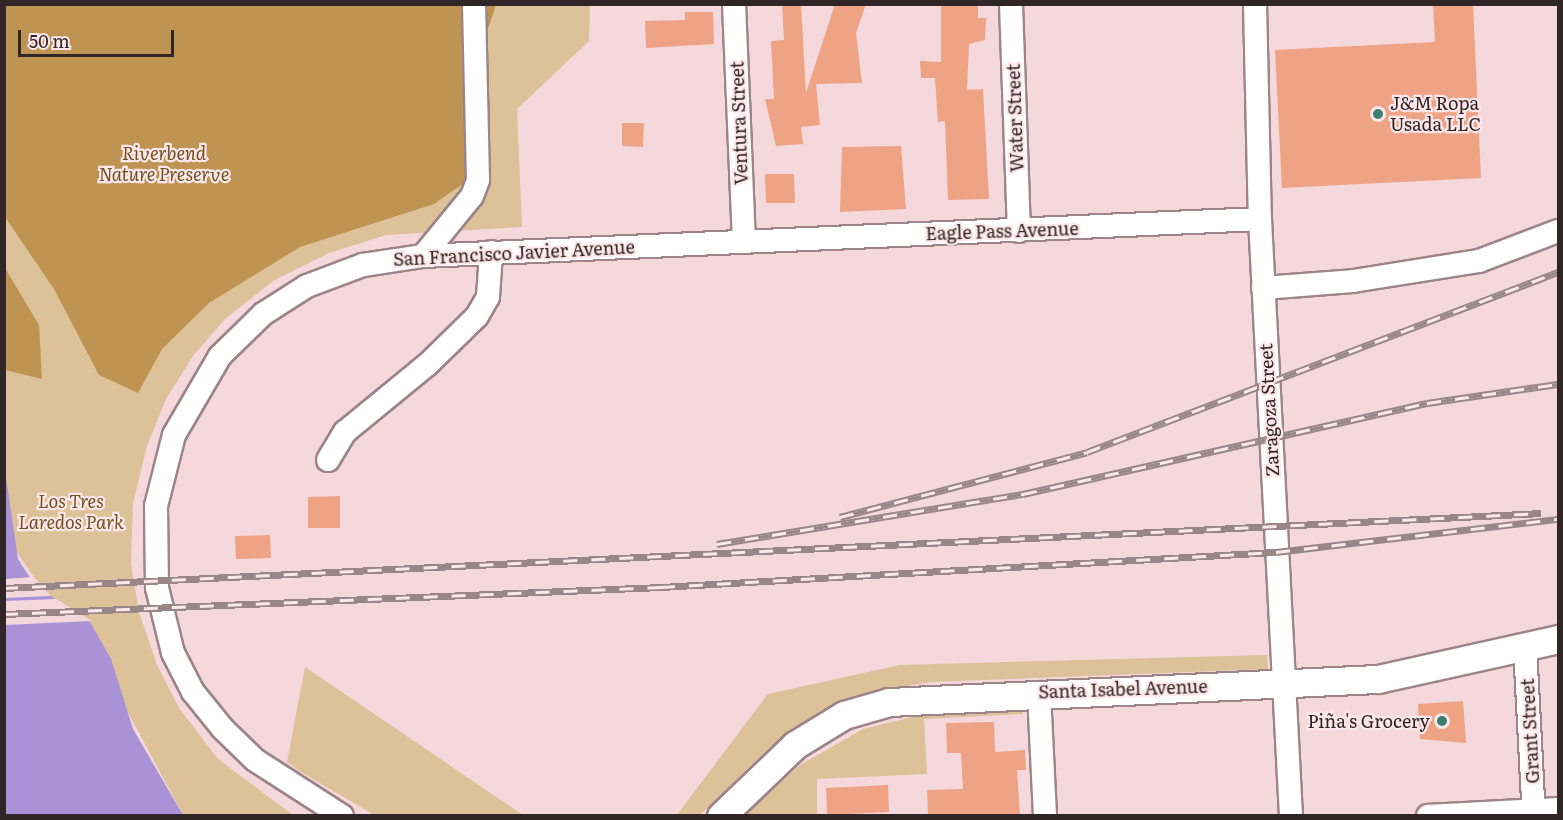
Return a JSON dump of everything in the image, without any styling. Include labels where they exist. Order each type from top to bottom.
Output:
[{"type":"main road","name":"Santa Isabel Avenue","points":[[721,816],[795,744],[844,716],[889,702],[1039,693],[1378,680],[1558,639]]},
{"type":"street","points":[[423,256],[472,196],[479,174],[474,4]]},
{"type":"street","name":"Ventura Street","points":[[734,4],[744,241]]},
{"type":"street","name":"Water Street","points":[[1011,4],[1019,231]]},
{"type":"street","name":"Zaragoza Street","points":[[1255,4],[1263,288],[1281,683],[1291,816]]},
{"type":"street","name":"Eagle Pass Avenue","points":[[744,241],[1260,219]]},
{"type":"street","points":[[1263,288],[1353,281],[1479,261],[1558,231]]},
{"type":"street","name":"San Francisco Javier Avenue","points":[[342,816],[255,760],[194,692],[160,609],[153,555],[156,506],[166,459],[191,400],[220,356],[263,314],[307,286],[363,265],[423,256],[744,241]]},
{"type":"street","points":[[328,460],[345,432],[427,365],[477,316],[488,297],[491,252]]},
{"type":"street","name":"Grant Street","points":[[1525,647],[1534,813]]},
{"type":"street","points":[[1039,693],[1045,816]]},
{"type":"street","points":[[1428,816],[1534,813],[1558,810]]},
{"type":"green space","name":"Riverbend Nature Preserve","points":[[4,5],[590,5],[589,41],[517,109],[522,227],[386,235],[329,253],[273,281],[226,318],[193,356],[166,399],[147,446],[133,503],[131,565],[139,612],[157,665],[179,708],[218,759],[293,815],[183,815],[123,703],[13,547],[4,464]]},
{"type":"green space","name":"Riverbend Nature Preserve","points":[[4,5],[496,5],[468,87],[470,179],[434,204],[300,247],[209,303],[162,349],[138,393],[99,375],[54,289],[5,217]]},
{"type":"green space","points":[[5,268],[39,325],[42,379],[5,370]]},
{"type":"green space","points":[[1267,655],[1268,669],[932,682],[881,690],[833,706],[771,746],[700,815],[676,816],[768,694],[900,665]]},
{"type":"green space","points":[[305,667],[523,815],[374,815],[301,772],[287,762]]},
{"type":"green space","points":[[1022,709],[1023,714],[924,719],[927,774],[817,779],[817,815],[743,816],[800,765],[863,729],[929,713]]},
{"type":"shaded area","points":[[4,464],[18,559],[36,587],[89,620],[111,659],[133,729],[183,815],[5,815]]},
{"type":"pier","points":[[33,577],[51,596],[5,598],[5,579]]},
{"type":"pier","points":[[56,599],[92,621],[5,625],[5,601]]},
{"type":"building","points":[[782,4],[801,4],[806,93],[835,4],[866,4],[856,33],[862,83],[816,84],[820,125],[801,127],[803,144],[776,146],[765,99],[774,99],[771,41],[784,40]]},
{"type":"building","points":[[941,4],[978,4],[978,18],[986,18],[985,40],[969,44],[967,90],[983,89],[989,199],[948,200],[945,121],[938,122],[935,78],[921,78],[920,61],[941,62]]},
{"type":"building","name":"J&M Ropa Usada LLC","points":[[1433,4],[1473,4],[1481,178],[1282,188],[1275,50],[1435,42]]},
{"type":"building","points":[[685,12],[713,12],[714,44],[646,48],[645,21],[685,20]]},
{"type":"building","points":[[622,123],[644,123],[643,147],[622,146]]},
{"type":"building","points":[[901,146],[906,209],[840,212],[842,147]]},
{"type":"building","points":[[765,174],[794,174],[795,203],[766,203]]},
{"type":"building","points":[[340,496],[340,528],[308,528],[308,497]]},
{"type":"building","points":[[270,535],[271,558],[236,559],[235,536]]},
{"type":"building","name":"Piña's Grocery","points":[[1463,701],[1466,743],[1420,739],[1418,704]]},
{"type":"building","points":[[994,722],[995,752],[1025,750],[1026,770],[1017,770],[1020,816],[928,816],[927,790],[963,789],[961,753],[947,753],[946,723]]},
{"type":"building","points":[[888,785],[889,812],[827,815],[826,788]]},
{"type":"railway","points":[[840,517],[1087,452],[1558,272]]},
{"type":"railway","points":[[717,544],[1023,494],[1427,403],[1558,384]]},
{"type":"railway","points":[[4,588],[1541,513]]},
{"type":"railway","points":[[4,614],[661,587],[1276,552],[1558,519]]},
{"type":"place","name":"J&M Ropa Usada LLC","points":[[1378,114]]},
{"type":"place","name":"Piña's Grocery","points":[[1442,721]]},
{"type":"park label","name":"Los Tres Laredos Park","points":[[71,512]]}]
